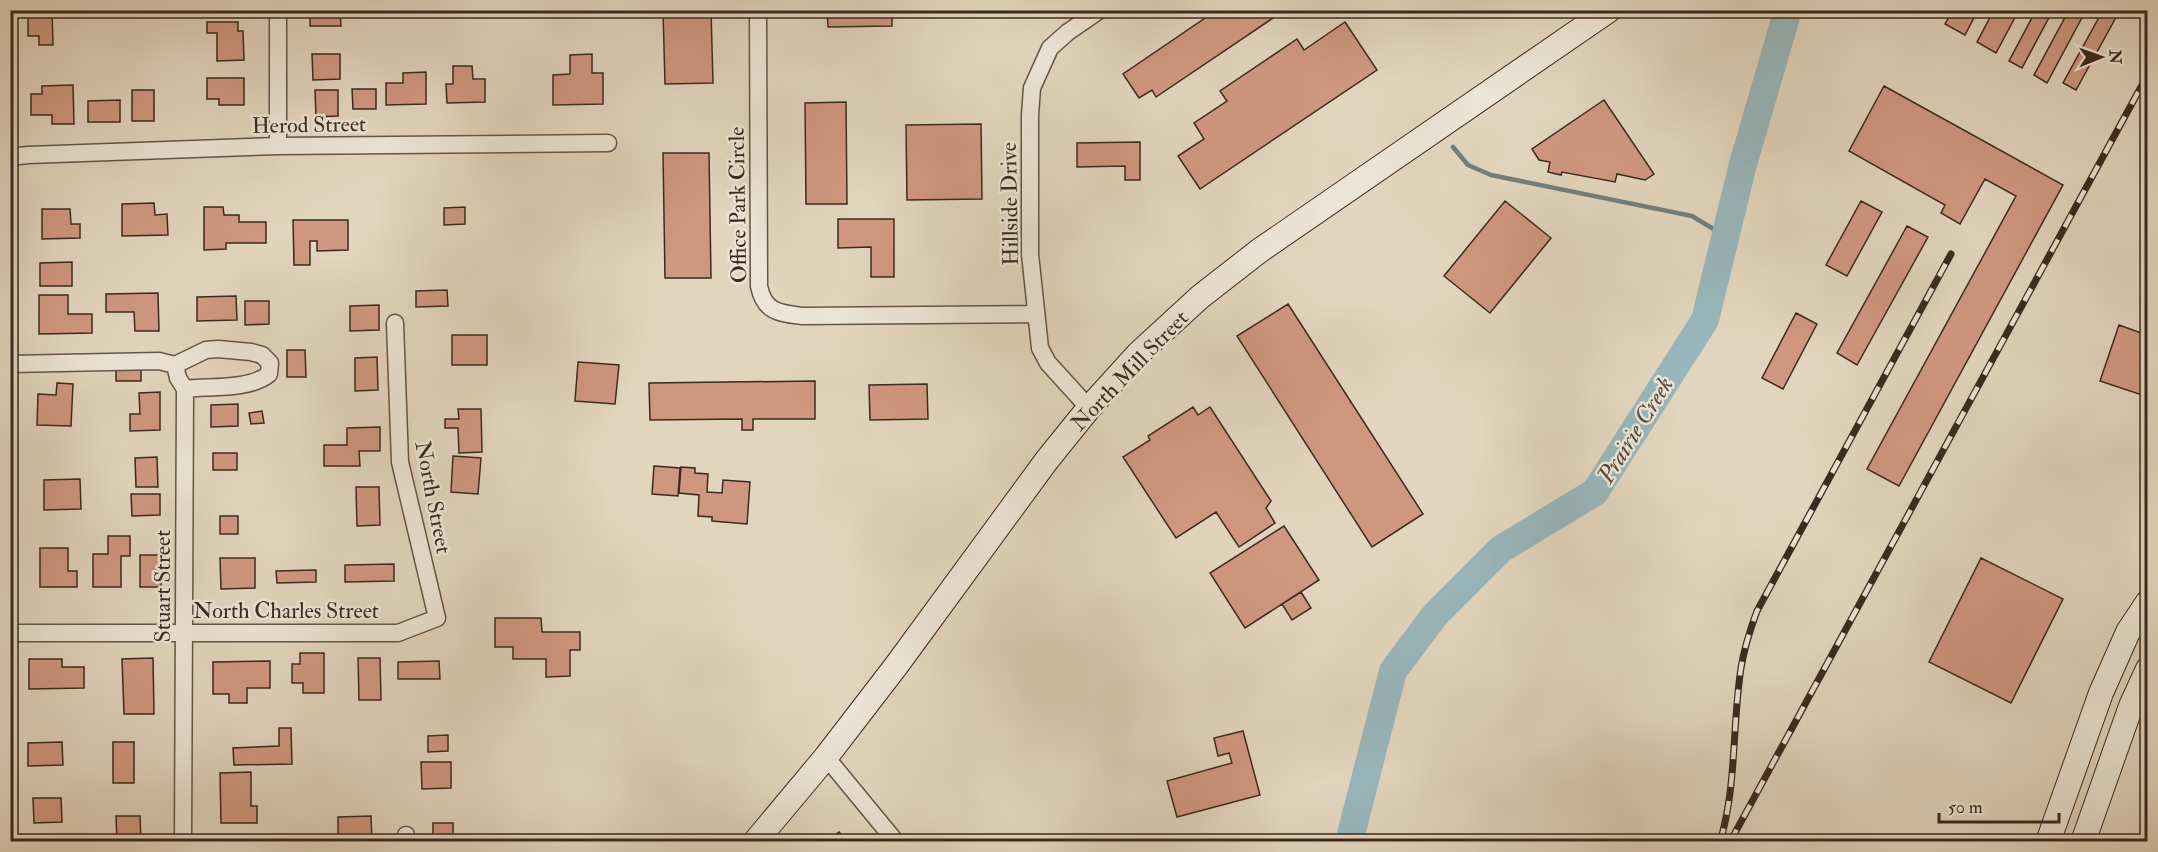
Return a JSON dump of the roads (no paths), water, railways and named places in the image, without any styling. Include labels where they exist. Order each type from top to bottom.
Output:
[{"type":"main road","name":"North Mill Street","points":[[755,842],[826,757],[1047,460],[1089,408],[1139,353],[1200,297],[1259,251],[1610,10]]},
{"type":"main road","points":[[2048,842],[2101,693],[2128,632],[2148,602]]},
{"type":"main road","points":[[2082,842],[2131,706],[2148,669]]},
{"type":"street","points":[[278,10],[278,146]]},
{"type":"street","name":"Office Park Circle","points":[[758,10],[759,286],[762,299],[775,312],[802,316],[1036,314]]},
{"type":"street","name":"Hillside Drive","points":[[1089,408],[1048,363],[1040,348],[1030,254],[1030,115],[1032,88],[1050,48],[1068,32],[1100,10]]},
{"type":"street","name":"Herod Street","points":[[10,157],[278,146],[608,143]]},
{"type":"street","name":"North Street","points":[[395,323],[400,462],[434,606]]},
{"type":"street","points":[[10,364],[159,361],[175,365],[206,350],[218,349],[262,355],[270,363],[269,374],[261,381],[185,389]]},
{"type":"street","name":"Stuart Street","points":[[175,365],[185,389],[183,842]]},
{"type":"street","name":"North Charles Street","points":[[10,633],[398,633],[437,618],[434,606]]},
{"type":"street","points":[[826,757],[896,842]]},
{"type":"waterway","name":"Prairie Creek","points":[[1349,842],[1393,671],[1435,615],[1501,549],[1595,492],[1705,320],[1743,164],[1788,10]]},
{"type":"waterway","points":[[1453,147],[1468,165],[1491,175],[1692,216],[1725,236]]},
{"type":"railway","points":[[1730,842],[2148,74]]},
{"type":"railway","points":[[1720,842],[1732,777],[1741,668],[1757,611],[1951,254]]}]
